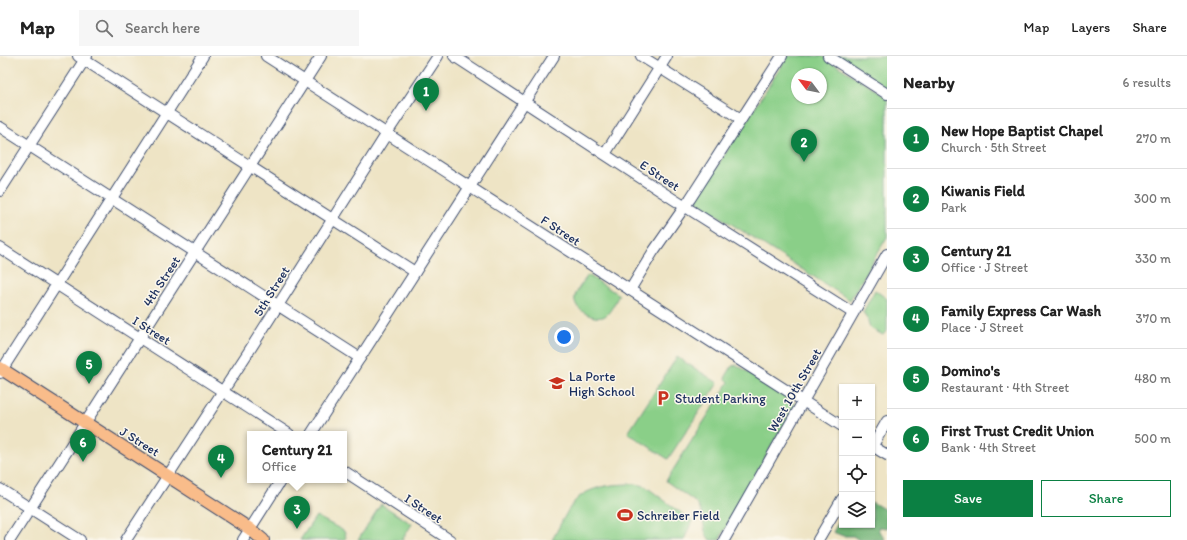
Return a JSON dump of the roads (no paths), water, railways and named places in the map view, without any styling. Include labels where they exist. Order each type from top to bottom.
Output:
[{"type":"main road","name":"J Street","points":[[1,370],[250,529],[263,540]]},
{"type":"street","points":[[1,370],[203,56]]},
{"type":"street","name":"F Street","points":[[266,56],[839,424]]},
{"type":"street","name":"4th Street","points":[[10,540],[139,337],[321,56]]},
{"type":"street","name":"5th Street","points":[[126,540],[438,56]]},
{"type":"street","name":"E Street","points":[[454,56],[853,313]]},
{"type":"street","points":[[313,431],[554,56]]},
{"type":"street","points":[[641,56],[741,119]]},
{"type":"street","points":[[605,154],[667,56]]},
{"type":"street","points":[[630,290],[653,252],[685,206],[782,56]]},
{"type":"street","points":[[828,56],[887,94]]},
{"type":"street","points":[[0,191],[83,58],[166,113],[415,272]]},
{"type":"street","points":[[0,127],[360,358]]},
{"type":"street","name":"I Street","points":[[0,248],[223,390],[284,431]]},
{"type":"street","name":"West 10th Street","points":[[724,540],[887,254]]},
{"type":"street","points":[[875,441],[887,421]]},
{"type":"street","points":[[875,448],[887,455]]},
{"type":"street","name":"I Street","points":[[347,473],[450,540]]},
{"type":"street","points":[[243,540],[279,483]]},
{"type":"street","points":[[0,489],[80,540]]},
{"type":"street","points":[[818,540],[839,504]]},
{"type":"place","name":"New Hope Baptist Chapel","points":[[426,111]]},
{"type":"place","name":"Kiwanis Field","points":[[804,162]]},
{"type":"place","name":"La Porte High School","points":[[557,383]]},
{"type":"place","name":"Domino's","points":[[89,384]]},
{"type":"place","name":"Student Parking","points":[[663,398]]},
{"type":"place","name":"First Trust Credit Union","points":[[83,462]]},
{"type":"place","name":"Family Express Car Wash","points":[[221,478]]},
{"type":"place","name":"Schreiber Field","points":[[625,515]]},
{"type":"place","name":"Century 21","points":[[297,529]]}]
